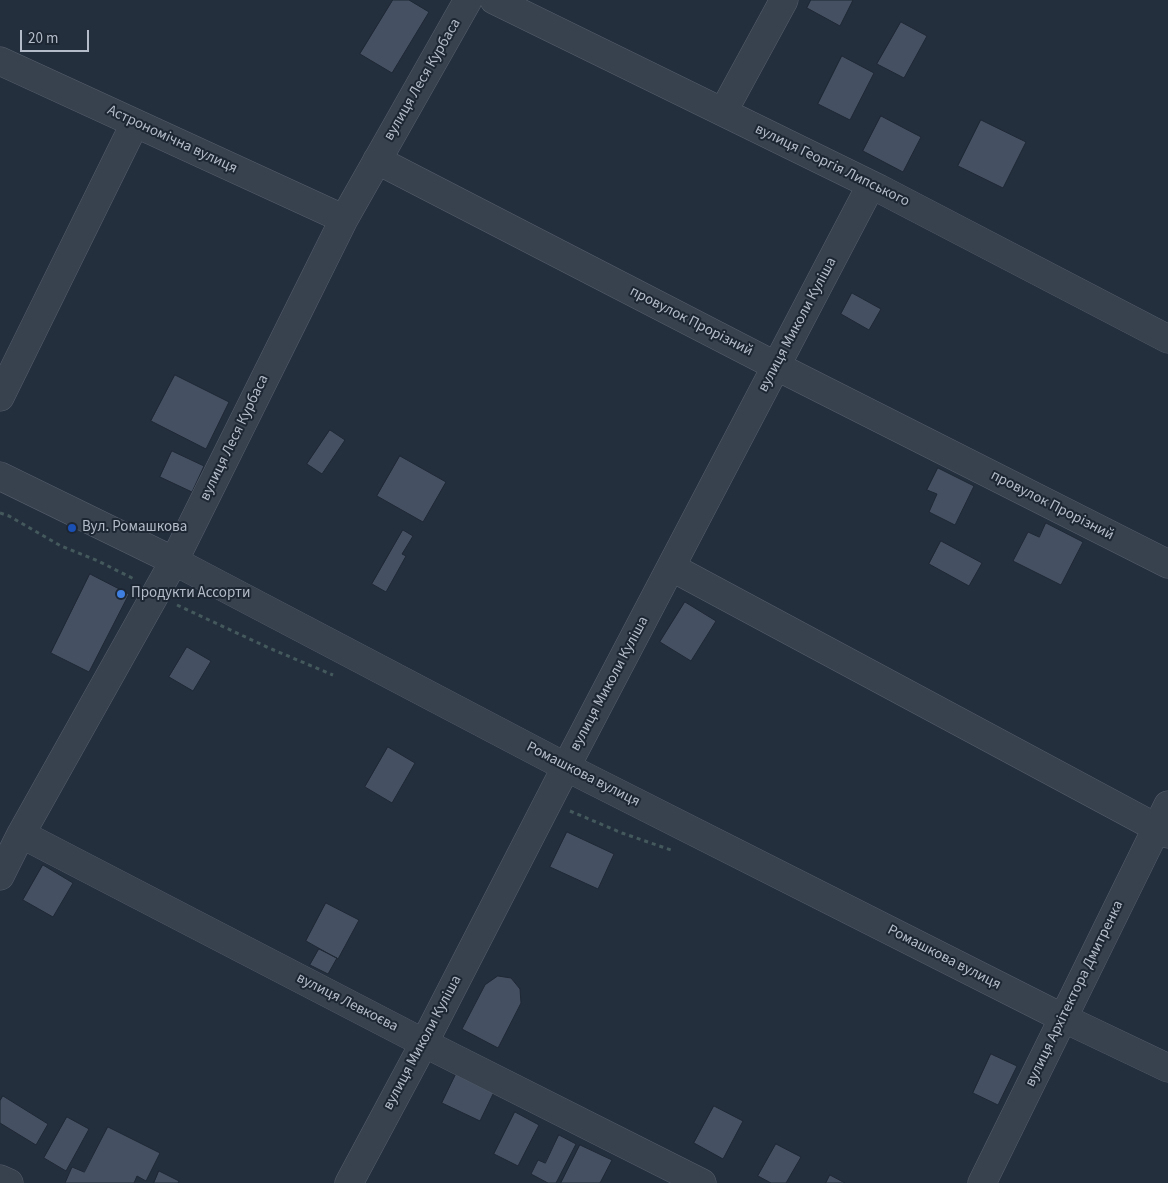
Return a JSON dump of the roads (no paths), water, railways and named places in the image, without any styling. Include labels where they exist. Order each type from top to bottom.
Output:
[{"type":"street","name":"вулиця Леся Курбаса","points":[[0,876],[21,834],[174,561],[344,219],[468,0]]},
{"type":"street","name":"вулиця Георгія Липського","points":[[494,0],[871,185],[1168,339]]},
{"type":"street","points":[[723,112],[784,0]]},
{"type":"street","name":"Астрономічна вулиця","points":[[0,61],[344,219]]},
{"type":"street","points":[[0,397],[135,123]]},
{"type":"street","name":"провулок Прорізний","points":[[376,160],[776,366],[1168,564]]},
{"type":"street","name":"вулиця Миколи Куліша","points":[[349,1183],[424,1043],[670,567],[871,185]]},
{"type":"street","name":"Ромашкова вулиця","points":[[0,476],[174,561],[566,767],[1063,1018],[1168,1068]]},
{"type":"street","points":[[670,567],[1164,822]]},
{"type":"street","name":"вулиця Архітектора Дмитренка","points":[[982,1183],[1063,1018],[1164,822]]},
{"type":"street","name":"вулиця Левкоєва","points":[[21,834],[424,1043],[702,1183]]},
{"type":"street","points":[[0,1178],[9,1183]]},
{"type":"place","name":"Вул. Ромашкова","points":[[72,528]]},
{"type":"place","name":"Продукти Ассорти","points":[[121,594]]}]
